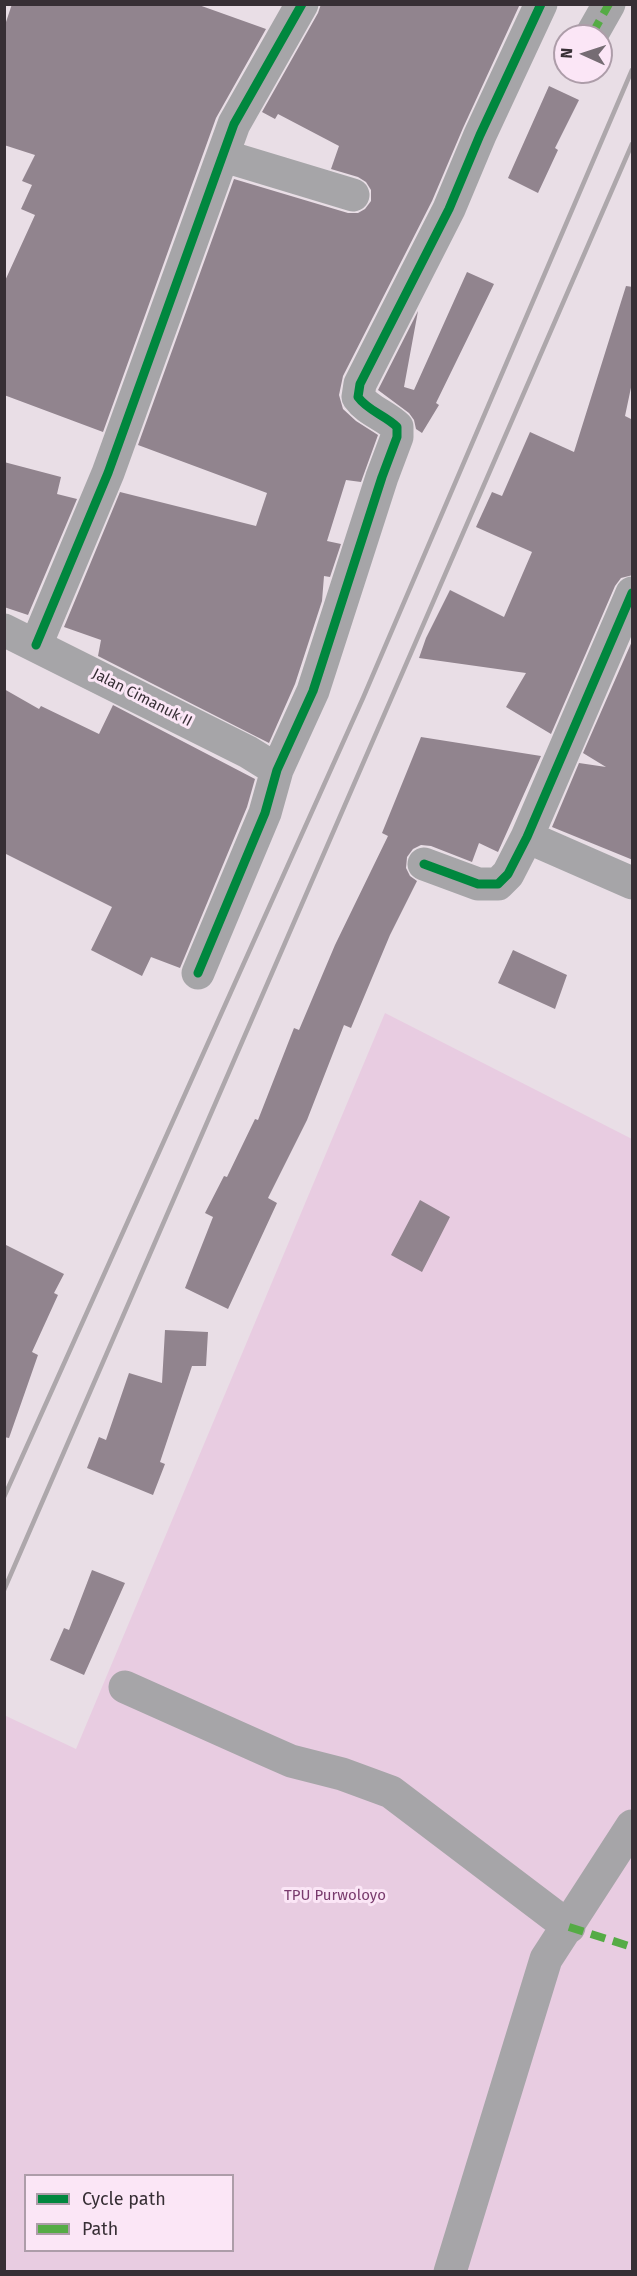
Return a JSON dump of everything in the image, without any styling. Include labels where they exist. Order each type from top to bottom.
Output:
[{"type":"street","points":[[36,645],[108,473],[239,114],[302,4]]},
{"type":"street","points":[[198,973],[264,813],[277,770],[313,692],[397,437],[397,427],[365,406],[358,397],[360,384],[449,209],[480,135],[541,4]]},
{"type":"street","points":[[224,156],[353,195]]},
{"type":"street","points":[[424,864],[478,884],[498,884],[508,874],[527,837],[633,593]]},
{"type":"street","name":"Jalan Cimanuk II","points":[[4,630],[248,752],[277,770]]},
{"type":"street","points":[[527,837],[633,883]]},
{"type":"street","points":[[125,1687],[283,1757],[342,1774],[391,1792],[569,1927]]},
{"type":"street","points":[[450,2271],[546,1959],[633,1826]]},
{"type":"green space","name":"TPU Purwoloyo","points":[[385,1013],[632,1139],[632,2271],[5,2271],[4,1715],[76,1749]]},
{"type":"building","points":[[12,4],[196,4],[266,29],[216,118],[103,432],[4,395],[4,283],[35,215],[21,209],[32,185],[22,181],[35,155],[4,145],[4,28]]},
{"type":"building","points":[[321,4],[520,4],[432,201],[343,376],[339,395],[343,409],[356,421],[378,435],[361,482],[346,480],[327,541],[341,544],[330,577],[324,576],[322,601],[295,684],[269,743],[98,656],[101,640],[64,627],[120,492],[256,526],[267,493],[138,445],[234,179],[348,213],[358,213],[365,209],[371,201],[371,190],[366,182],[358,177],[331,169],[339,146],[278,114],[275,119],[262,112]]},
{"type":"building","points":[[549,86],[579,100],[555,148],[558,150],[538,193],[508,178]]},
{"type":"building","points":[[467,272],[494,284],[436,403],[439,405],[422,433],[416,429],[409,413],[378,390],[418,311],[404,387],[414,390]]},
{"type":"building","points":[[626,286],[633,287],[633,378],[625,416],[633,420],[633,575],[621,578],[615,586],[551,734],[506,707],[526,673],[419,658],[426,638],[450,590],[504,617],[532,552],[476,527],[492,492],[502,496],[530,432],[574,452]]},
{"type":"building","points":[[4,462],[61,477],[57,494],[77,499],[28,615],[4,607]]},
{"type":"building","points":[[633,639],[633,860],[552,827],[579,763],[606,767],[583,753]]},
{"type":"building","points":[[4,689],[39,709],[41,706],[99,734],[113,705],[255,779],[247,807],[180,968],[151,957],[142,976],[91,950],[112,907],[4,853]]},
{"type":"building","points":[[421,737],[541,756],[498,852],[479,843],[472,862],[431,846],[421,845],[413,849],[407,857],[406,868],[410,876],[417,881],[390,935],[351,1028],[344,1025],[307,1120],[268,1198],[277,1203],[228,1309],[185,1288],[213,1217],[205,1213],[224,1176],[227,1177],[255,1119],[258,1120],[294,1028],[299,1030],[335,945],[388,836],[382,833]]},
{"type":"building","points":[[513,950],[567,975],[555,1009],[498,983]]},
{"type":"building","points":[[420,1200],[450,1217],[422,1272],[391,1255]]},
{"type":"building","points":[[4,1244],[64,1274],[54,1293],[58,1295],[32,1352],[38,1355],[9,1438],[4,1437]]},
{"type":"building","points":[[165,1330],[208,1332],[206,1366],[192,1366],[160,1462],[165,1464],[153,1495],[87,1468],[99,1437],[106,1440],[129,1373],[162,1383]]},
{"type":"building","points":[[92,1570],[125,1583],[84,1675],[50,1660],[64,1628],[69,1630]]},
{"type":"railway","points":[[4,1497],[363,698],[632,70]]},
{"type":"railway","points":[[4,1590],[632,144]]},
{"type":"marked path","points":[[598,24],[609,4]]},
{"type":"marked path","points":[[569,1927],[632,1947]]},
{"type":"cycle path","points":[[36,645],[108,473],[234,124],[302,4]]},
{"type":"cycle path","points":[[198,973],[265,813],[277,770],[313,691],[397,437],[397,427],[358,397],[360,384],[449,209],[480,135],[541,4]]},
{"type":"cycle path","points":[[424,864],[478,884],[498,884],[508,874],[527,837],[632,593]]}]
